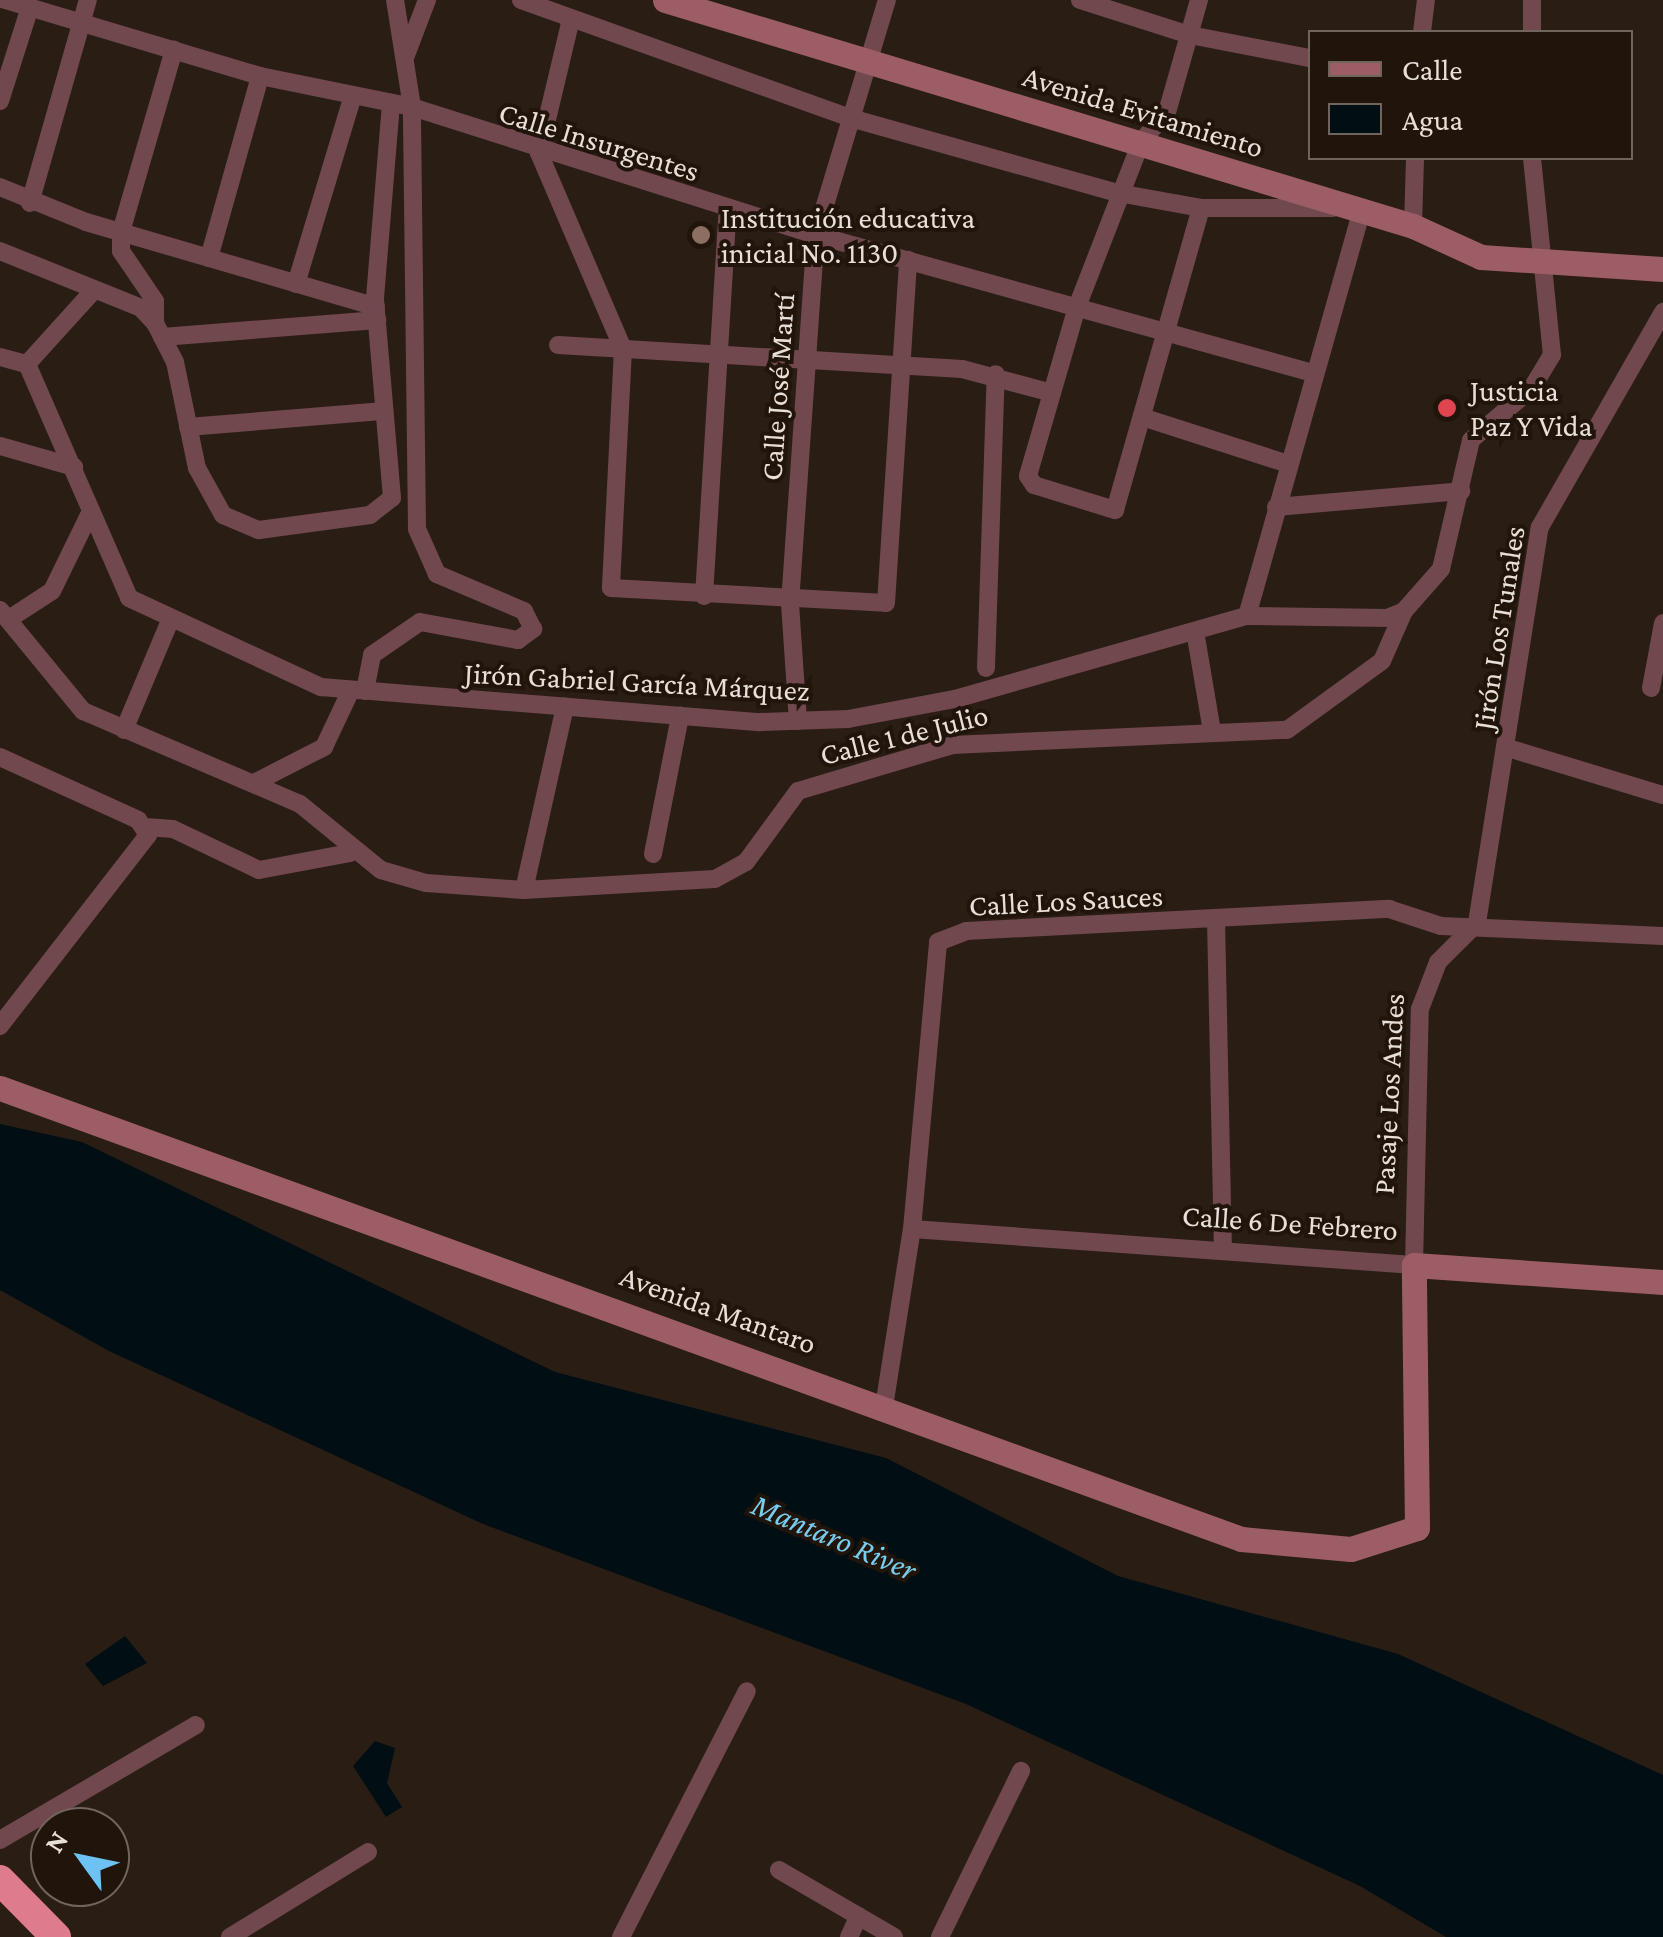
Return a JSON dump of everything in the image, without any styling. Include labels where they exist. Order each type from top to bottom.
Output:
[{"type":"highway","points":[[0,1880],[56,1937]]},
{"type":"street","name":"Calle Insurgentes","points":[[5,0],[260,76],[352,98],[412,107],[539,153],[816,235],[1313,372]]},
{"type":"street","points":[[30,203],[88,0]]},
{"type":"street","points":[[254,783],[312,757],[341,726],[372,655],[420,622],[518,640],[533,630],[524,611],[451,586],[424,558],[418,530],[412,107],[395,0]]},
{"type":"street","points":[[404,60],[426,0]]},
{"type":"street","points":[[521,0],[847,117],[1118,193],[1202,208],[1334,208]]},
{"type":"street","name":"Avenida Evitamiento","points":[[665,0],[867,65],[1141,142],[1334,208],[1413,226],[1481,257],[1537,267],[1663,269]]},
{"type":"street","name":"Calle José Martí","points":[[798,721],[790,603],[816,235],[847,117],[887,0]]},
{"type":"street","points":[[1080,0],[1190,35],[1308,58]]},
{"type":"street","points":[[1199,0],[1167,112],[1141,142],[1118,193],[1077,307],[1030,482],[1115,510],[1202,208]]},
{"type":"street","points":[[1422,30],[1426,0]]},
{"type":"street","points":[[1532,0],[1532,30]]},
{"type":"street","points":[[0,102],[30,7]]},
{"type":"street","points":[[570,19],[539,153],[623,349],[611,588],[790,603],[886,604],[908,260]]},
{"type":"street","points":[[174,50],[121,232],[121,252],[154,301],[197,468],[223,515],[259,530],[385,508],[392,498],[376,314],[392,103]]},
{"type":"street","points":[[209,258],[260,76]]},
{"type":"street","points":[[296,284],[352,98]]},
{"type":"street","points":[[1413,226],[1415,160]]},
{"type":"street","name":"Calle 1 de Julio","points":[[350,852],[426,884],[524,890],[715,879],[746,862],[798,790],[952,745],[1303,724],[1382,660],[1404,611],[1441,569],[1470,440],[1532,388],[1552,356],[1551,304],[1537,267],[1532,160]]},
{"type":"street","points":[[0,187],[30,203],[296,284],[376,314]]},
{"type":"street","points":[[704,596],[728,209]]},
{"type":"street","points":[[1246,616],[1361,214]]},
{"type":"street","points":[[0,251],[94,290],[159,330],[376,314]]},
{"type":"street","points":[[0,357],[27,364],[94,290]]},
{"type":"street","name":"Jirón Los Tunales","points":[[1478,924],[1540,527],[1663,312]]},
{"type":"street","points":[[558,345],[996,374],[1052,393]]},
{"type":"street","name":"Jirón Gabriel García Márquez","points":[[27,364],[74,467],[120,587],[171,618],[357,692],[798,721],[955,699],[1246,616],[1387,618],[1404,611]]},
{"type":"street","points":[[986,668],[996,374]]},
{"type":"street","points":[[188,426],[384,411]]},
{"type":"street","points":[[1142,417],[1288,464]]},
{"type":"street","points":[[0,446],[74,467]]},
{"type":"street","points":[[1276,508],[1461,492]]},
{"type":"street","points":[[91,512],[52,590],[4,615],[52,685],[124,730],[300,804],[350,852]]},
{"type":"street","points":[[124,730],[171,618]]},
{"type":"street","points":[[1651,688],[1663,623]]},
{"type":"street","points":[[1195,631],[1212,732]]},
{"type":"street","points":[[524,890],[565,706]]},
{"type":"street","points":[[653,854],[680,716]]},
{"type":"street","points":[[1508,748],[1663,795]]},
{"type":"street","points":[[2,762],[146,826],[173,829],[259,870],[350,852]]},
{"type":"street","points":[[0,1026],[142,847],[146,826]]},
{"type":"street","name":"Calle Los Sauces","points":[[884,1406],[912,1229],[938,942],[966,931],[1389,909],[1442,926],[1478,924],[1663,936]]},
{"type":"street","points":[[1216,920],[1223,1251]]},
{"type":"street","name":"Pasaje Los Andes","points":[[1417,1528],[1414,1264],[1420,1009],[1438,962],[1478,924]]},
{"type":"street","name":"Avenida Mantaro","points":[[0,1088],[1242,1539],[1351,1550],[1417,1528]]},
{"type":"street","name":"Calle 6 De Febrero","points":[[912,1229],[1663,1282]]},
{"type":"street","points":[[621,1937],[747,1691]]},
{"type":"street","points":[[0,1840],[196,1725]]},
{"type":"street","points":[[940,1937],[1021,1771]]},
{"type":"street","points":[[230,1937],[368,1852]]},
{"type":"street","points":[[779,1870],[894,1937]]},
{"type":"street","points":[[849,1937],[859,1916]]},
{"type":"water","name":"Mantaro River","points":[[0,1124],[82,1142],[555,1372],[886,1458],[1118,1576],[1398,1654],[1663,1775],[1663,1937],[1446,1937],[1360,1886],[966,1704],[483,1524],[109,1351],[0,1290]]},
{"type":"water","points":[[125,1636],[147,1663],[103,1686],[85,1664]]},
{"type":"water","points":[[375,1741],[395,1748],[387,1783],[402,1807],[386,1817],[353,1766]]},
{"type":"place","name":"Institución educativa inicial No. 1130","points":[[701,235]]},
{"type":"place","name":"Justicia Paz Y Vida","points":[[1447,408]]}]
